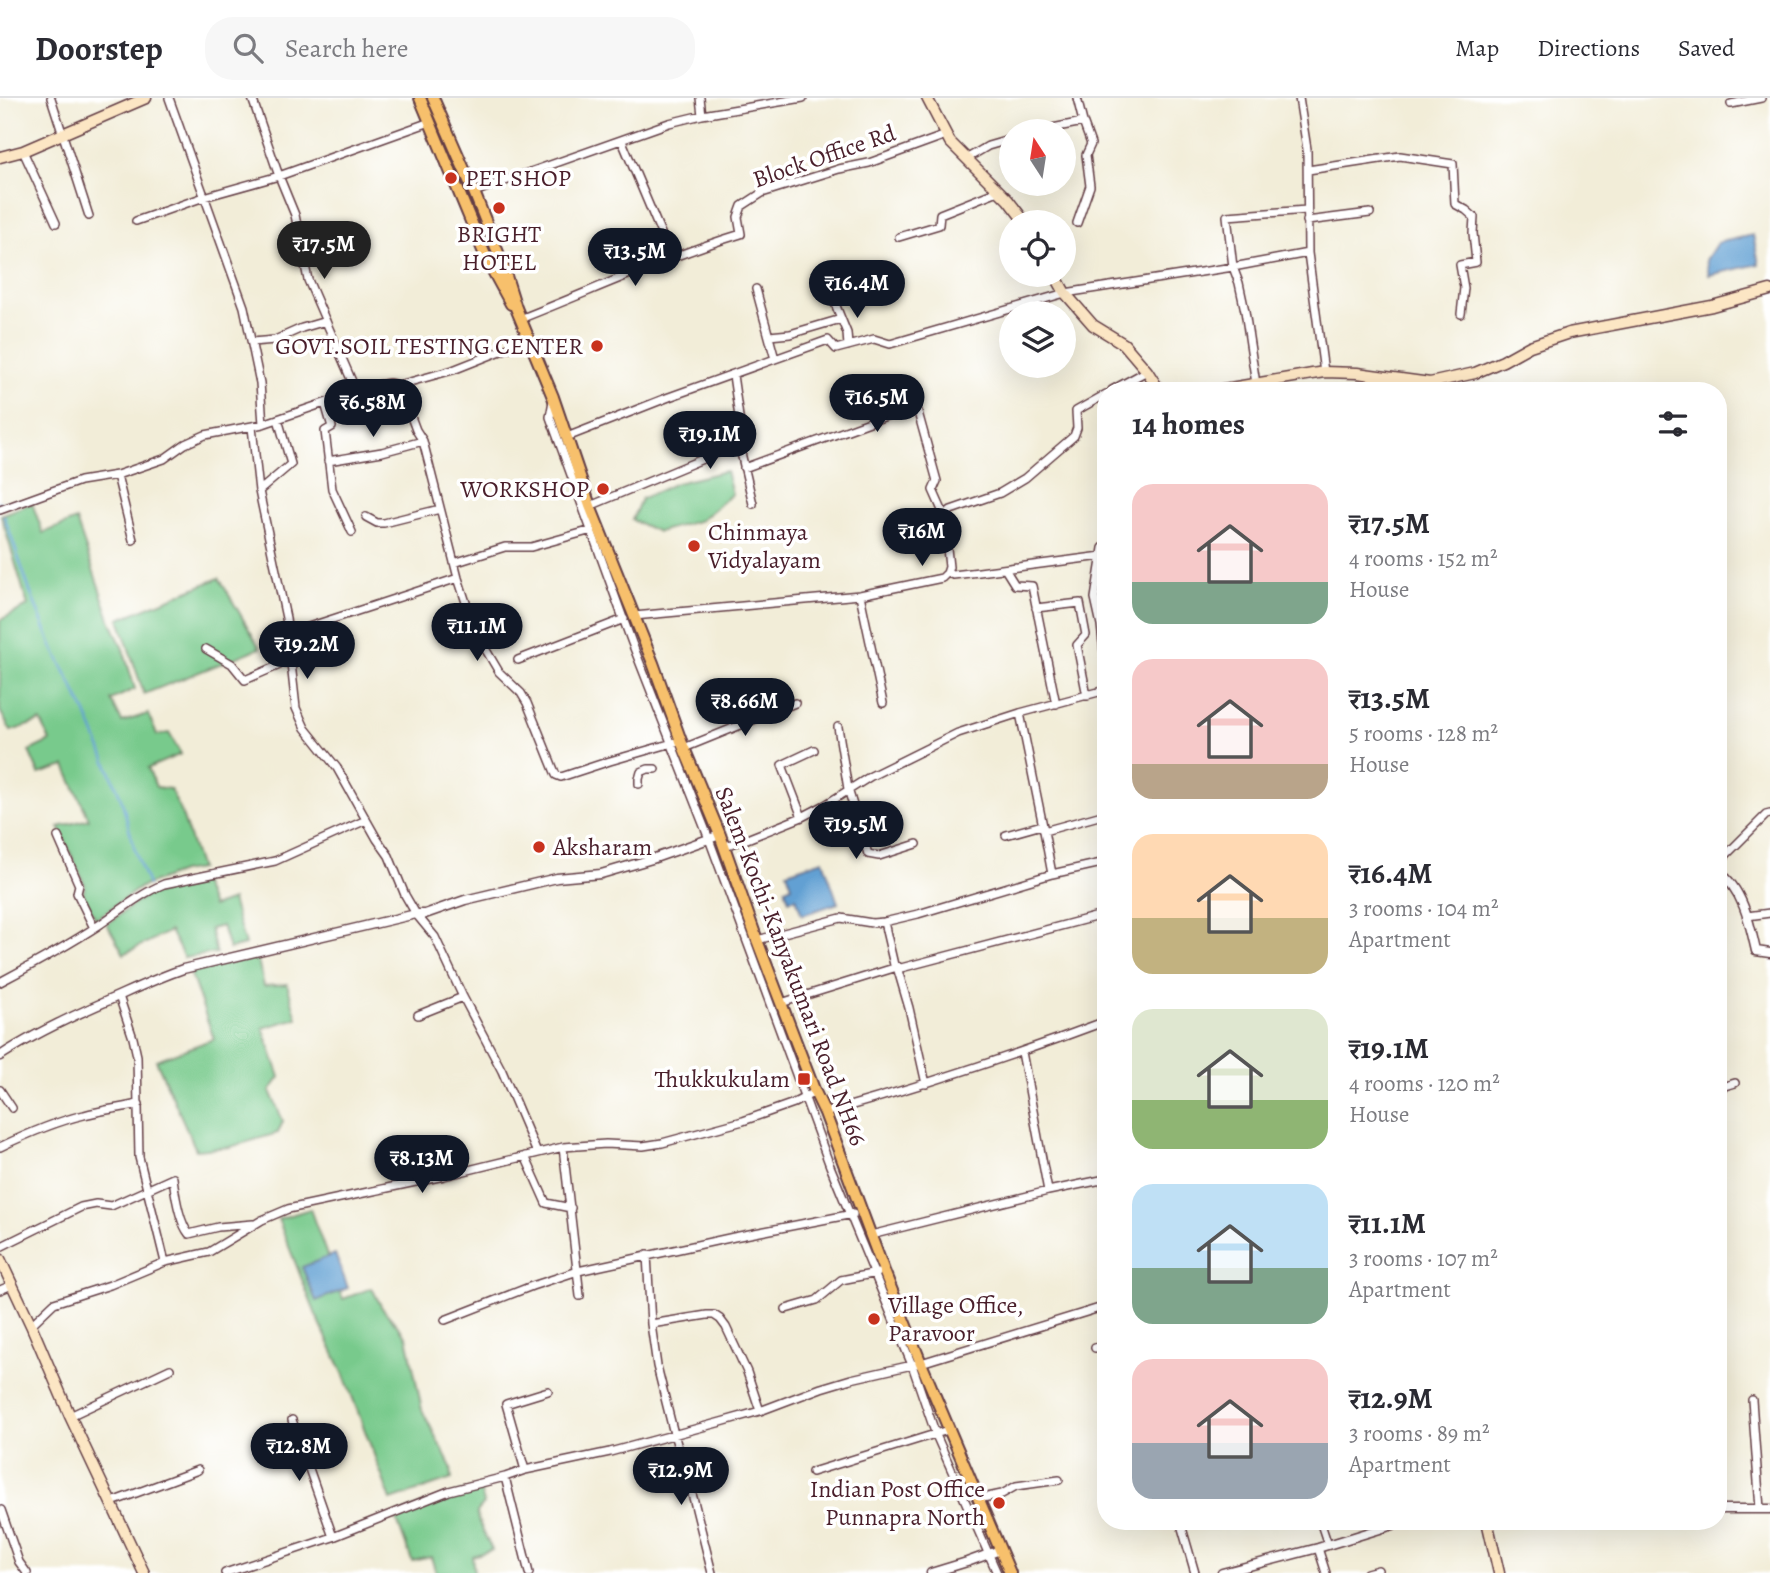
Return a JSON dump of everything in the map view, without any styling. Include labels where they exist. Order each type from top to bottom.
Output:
[{"type":"highway","points":[[420,98],[487,260],[519,317]]},
{"type":"highway","name":"Salem-Kochi-Kanyakumari Road NH66","points":[[433,98],[474,192],[504,268],[519,317],[553,397],[629,618],[781,1003],[810,1094],[825,1114],[856,1214],[871,1235],[880,1272],[916,1364],[978,1499],[995,1552],[1010,1573]]},
{"type":"main road","points":[[0,157],[23,150],[146,98]]},
{"type":"main road","points":[[927,98],[950,142],[1016,210]]},
{"type":"main road","points":[[1062,287],[1093,325],[1124,344],[1154,382]]},
{"type":"main road","points":[[1447,382],[1503,361],[1530,346],[1569,333],[1712,306],[1770,290]]},
{"type":"main road","points":[[1267,382],[1324,372],[1357,373],[1405,382]]},
{"type":"main road","points":[[0,1259],[144,1573]]},
{"type":"main road","points":[[1489,1530],[1499,1573]]},
{"type":"street","points":[[51,98],[89,216]]},
{"type":"street","points":[[169,98],[241,297],[260,383],[262,424]]},
{"type":"street","points":[[252,98],[295,215],[308,280],[357,393]]},
{"type":"street","points":[[700,98],[702,115]]},
{"type":"street","points":[[474,192],[668,123],[803,98]]},
{"type":"street","points":[[1077,98],[1091,144],[1086,155],[1090,187],[1077,223]]},
{"type":"street","points":[[1300,98],[1307,149],[1308,253],[1324,372]]},
{"type":"street","points":[[1731,104],[1762,98]]},
{"type":"street","points":[[136,221],[204,197],[279,176],[430,122]]},
{"type":"street","points":[[1076,123],[1083,122]]},
{"type":"street","name":"Block Office Rd","points":[[671,257],[741,234],[738,217],[742,206],[762,193],[839,169],[869,163],[946,135]]},
{"type":"street","points":[[519,317],[671,257],[621,141]]},
{"type":"street","points":[[966,159],[999,143]]},
{"type":"street","points":[[23,150],[56,223]]},
{"type":"street","points":[[1308,170],[1400,156],[1452,164],[1455,204],[1474,217],[1476,262],[1460,265],[1464,288],[1461,314]]},
{"type":"street","points":[[899,237],[939,225],[940,214],[998,191]]},
{"type":"street","points":[[1256,382],[1245,311],[1233,267],[1227,216],[1307,210]]},
{"type":"street","points":[[1307,221],[1370,213]]},
{"type":"street","points":[[567,437],[828,340],[836,349],[874,339],[890,344],[1065,293],[1308,253]]},
{"type":"street","points":[[843,288],[834,301],[847,333],[848,346]]},
{"type":"street","points":[[756,289],[775,359]]},
{"type":"street","points":[[769,336],[789,334],[841,319]]},
{"type":"street","points":[[252,342],[275,340],[326,321]]},
{"type":"street","points":[[0,510],[80,481],[117,475],[164,459],[184,444],[205,435],[252,427],[389,383],[399,385],[453,370],[529,340]]},
{"type":"street","points":[[1127,382],[1147,371]]},
{"type":"street","points":[[590,506],[729,448],[741,431],[733,375]]},
{"type":"street","points":[[399,385],[416,430],[423,441],[475,633],[499,672],[521,693],[527,703],[558,777],[679,744],[795,703]]},
{"type":"street","points":[[553,397],[550,417],[592,530],[629,618]]},
{"type":"street","points":[[519,660],[629,618],[860,595],[942,578],[949,567],[944,520],[951,510],[1000,493],[1025,478],[1074,436],[1077,428],[1076,411],[1097,399]]},
{"type":"street","points":[[325,403],[332,427],[325,431],[332,489],[352,532]]},
{"type":"street","points":[[744,468],[916,405],[937,481],[933,490],[946,517]]},
{"type":"street","points":[[259,491],[291,464],[278,419]]},
{"type":"street","points":[[252,427],[259,491],[286,618],[296,708],[305,728],[337,768],[389,856],[416,914],[435,937],[502,1071],[537,1153]]},
{"type":"street","points":[[737,440],[753,505]]},
{"type":"street","points":[[328,461],[383,452],[423,441]]},
{"type":"street","points":[[117,475],[133,540]]},
{"type":"street","points":[[366,517],[376,523],[384,523],[440,509]]},
{"type":"street","points":[[454,563],[505,547],[531,547],[592,530]]},
{"type":"street","points":[[947,573],[953,575],[1097,557]]},
{"type":"street","points":[[1005,569],[1015,585],[1032,586],[1056,704]]},
{"type":"street","points":[[287,634],[458,578]]},
{"type":"street","points":[[1097,586],[1097,607]]},
{"type":"street","points":[[860,595],[883,703]]},
{"type":"street","points":[[1036,608],[1080,603],[1086,635],[1077,645],[1087,696]]},
{"type":"street","points":[[206,649],[232,664],[245,680],[290,660]]},
{"type":"street","points":[[0,1056],[62,1021],[183,969],[425,914],[465,900],[557,878],[601,874],[718,840],[742,841],[802,817],[895,763],[958,733],[1097,693]]},
{"type":"street","points":[[1020,713],[1052,874]]},
{"type":"street","points":[[838,727],[848,789],[868,854],[879,856],[918,844]]},
{"type":"street","points":[[802,817],[782,765],[814,750]]},
{"type":"street","points":[[639,784],[641,772],[655,769]]},
{"type":"street","points":[[1727,854],[1770,814]]},
{"type":"street","points":[[1006,835],[1097,816]]},
{"type":"street","points":[[0,982],[46,958],[157,886],[275,861],[366,820]]},
{"type":"street","points":[[58,837],[79,885],[77,893],[94,928]]},
{"type":"street","points":[[718,840],[810,1094],[880,1272],[841,1280],[817,1300],[786,1309]]},
{"type":"street","points":[[757,940],[841,918],[872,923],[884,922],[1052,874],[1097,864]]},
{"type":"street","points":[[1727,879],[1737,893],[1747,916],[1756,951],[1770,953]]},
{"type":"street","points":[[1747,916],[1770,913]]},
{"type":"street","points":[[781,1003],[897,967],[1097,916]]},
{"type":"street","points":[[884,922],[894,965],[897,967],[909,1008],[926,1084]]},
{"type":"street","points":[[119,996],[137,1056],[139,1157],[165,1262]]},
{"type":"street","points":[[418,1015],[463,996]]},
{"type":"street","points":[[825,1114],[926,1084],[1097,1024]]},
{"type":"street","points":[[1022,1052],[1048,1191]]},
{"type":"street","points":[[1727,1085],[1735,1083]]},
{"type":"street","points":[[0,1090],[12,1108]]},
{"type":"street","points":[[31,1325],[54,1304],[165,1262],[209,1252],[288,1209],[444,1176],[563,1147],[607,1144],[643,1146],[662,1143],[743,1121],[794,1103],[810,1094]]},
{"type":"street","points":[[0,1147],[57,1123],[139,1104]]},
{"type":"street","points":[[563,1147],[580,1296]]},
{"type":"street","points":[[524,1156],[546,1203],[570,1208]]},
{"type":"street","points":[[0,1247],[81,1208],[96,1203],[111,1206],[173,1178],[185,1229],[189,1234],[218,1227],[257,1224]]},
{"type":"street","points":[[871,1235],[1097,1181]]},
{"type":"street","points":[[445,1320],[532,1286],[578,1272],[734,1237],[856,1214]]},
{"type":"street","points":[[648,1255],[651,1324],[657,1366],[712,1573]]},
{"type":"street","points":[[0,1290],[12,1285]]},
{"type":"street","points":[[225,1573],[333,1537],[449,1491],[524,1470],[610,1452],[760,1411],[831,1385],[916,1364],[1097,1309]]},
{"type":"street","points":[[651,1324],[707,1315],[720,1319],[747,1372],[760,1411]]},
{"type":"street","points":[[916,1364],[936,1435],[995,1552],[997,1573]]},
{"type":"street","points":[[70,1416],[170,1369]]},
{"type":"street","points":[[524,1470],[506,1404],[548,1391]]},
{"type":"street","points":[[1752,1400],[1760,1509]]},
{"type":"street","points":[[292,1420],[333,1537]]},
{"type":"street","points":[[812,1472],[948,1430]]},
{"type":"street","points":[[111,1502],[198,1470]]},
{"type":"street","points":[[505,1477],[529,1573]]},
{"type":"street","points":[[978,1499],[1002,1494],[1016,1486],[1059,1480]]},
{"type":"street","points":[[1727,1509],[1770,1509]]},
{"type":"street","points":[[1,1510],[19,1562],[27,1573]]},
{"type":"street","points":[[1183,1530],[1195,1573]]},
{"type":"street","points":[[1323,1530],[1328,1545]]},
{"type":"street","points":[[1222,1573],[1377,1530]]},
{"type":"street","points":[[1318,1548],[1326,1573]]},
{"type":"street","points":[[931,1573],[995,1552]]},
{"type":"street","points":[[1367,1573],[1378,1570]]},
{"type":"green space","points":[[726,471],[732,494],[701,520],[658,532],[632,520],[641,499],[676,483]]},
{"type":"green space","points":[[32,503],[43,533],[76,520],[135,689],[111,700],[122,722],[148,714],[157,735],[169,733],[181,754],[148,768],[156,787],[170,789],[180,809],[200,869],[181,872],[141,887],[96,919],[83,894],[85,885],[59,827],[89,819],[65,766],[39,774],[29,751],[50,741],[41,721],[11,731],[0,711],[0,620],[28,606],[1,515]]},
{"type":"green space","points":[[219,578],[260,648],[144,694],[119,619]]},
{"type":"green space","points":[[201,880],[212,907],[232,900],[245,945],[229,949],[222,926],[210,929],[216,953],[184,958],[170,931],[124,954],[107,924],[149,893],[180,883]]},
{"type":"green space","points":[[257,956],[264,986],[287,984],[297,1018],[263,1028],[280,1077],[270,1091],[283,1121],[278,1133],[230,1147],[196,1150],[156,1060],[214,1039],[190,972]]},
{"type":"green space","points":[[310,1209],[343,1299],[372,1288],[382,1308],[407,1337],[422,1410],[451,1467],[452,1479],[391,1500],[344,1375],[316,1315],[278,1219]]},
{"type":"green space","points":[[480,1487],[484,1504],[477,1512],[478,1520],[492,1550],[472,1556],[474,1573],[436,1573],[431,1557],[412,1561],[395,1515],[442,1497]]},
{"type":"water","points":[[1753,235],[1759,264],[1709,275],[1706,260],[1717,243]]},
{"type":"water","points":[[823,860],[838,903],[802,915],[796,898],[789,900],[785,889],[792,886],[787,872]]},
{"type":"water","points":[[335,1254],[348,1288],[316,1301],[302,1267]]},
{"type":"waterway","points":[[4,516],[52,646],[86,713],[121,798],[136,854],[148,885]]},
{"type":"place","name":"PET SHOP","points":[[451,178]]},
{"type":"place","name":"BRIGHT HOTEL","points":[[499,208]]},
{"type":"place","name":"GOVT.SOIL TESTING CENTER","points":[[597,346]]},
{"type":"place","name":"WORKSHOP","points":[[603,489]]},
{"type":"place","name":"Chinmaya Vidyalayam","points":[[694,546]]},
{"type":"place","name":"Aksharam","points":[[539,847]]},
{"type":"place","name":"Thukkukulam","points":[[804,1079]]},
{"type":"place","name":"Village Office, Paravoor","points":[[874,1319]]},
{"type":"place","name":"Indian Post Office Punnapra North","points":[[999,1503]]}]
